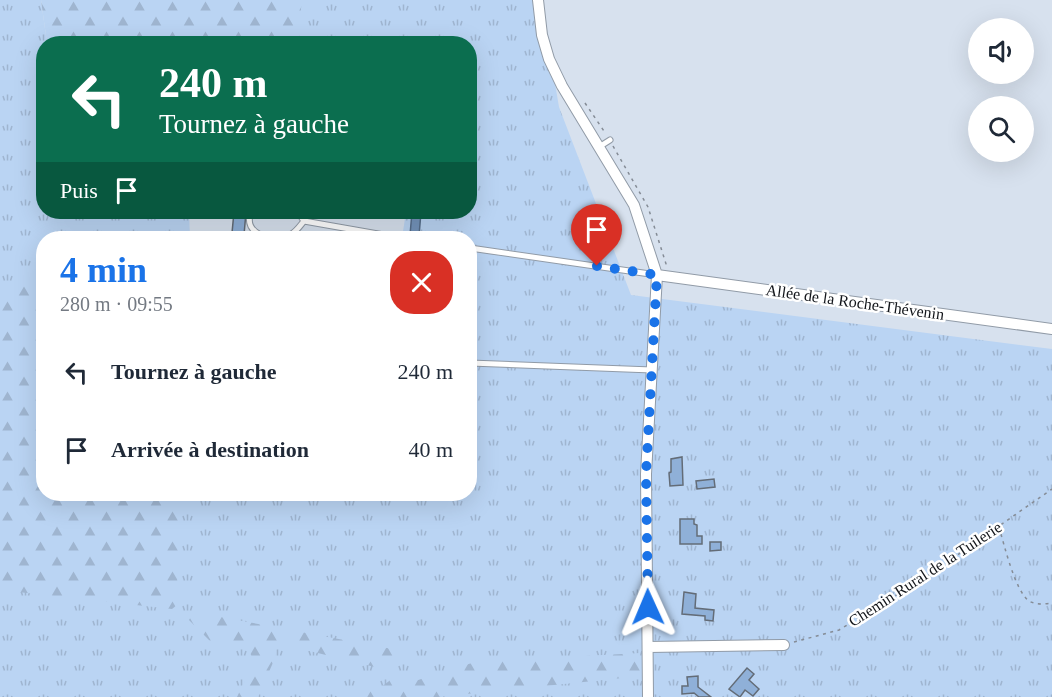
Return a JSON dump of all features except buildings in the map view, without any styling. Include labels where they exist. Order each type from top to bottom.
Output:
[{"type":"street","points":[[538,0],[542,35],[549,59],[562,86],[634,205],[657,275],[646,474],[648,697]]},
{"type":"street","name":"Allée de la Roche-Thévenin","points":[[657,275],[1052,329]]},
{"type":"street","points":[[648,647],[784,645]]},
{"type":"lane","points":[[599,147],[610,140]]},
{"type":"lane","points":[[294,231],[304,221],[361,231]]},
{"type":"lane","points":[[477,250],[657,275]]},
{"type":"lane","points":[[477,363],[652,370]]},
{"type":"path","name":"Chemin Rural de la Tuilerie","points":[[784,645],[839,630],[926,577],[1052,489]]},
{"type":"path","points":[[999,525],[1013,573],[1023,595],[1035,603],[1052,603]]},
{"type":"green space","points":[[0,0],[41,0],[46,36],[36,36],[36,219],[189,219],[190,231],[36,231],[36,501],[477,501],[477,231],[403,231],[405,219],[477,219],[477,36],[297,36],[300,0],[541,0],[559,107],[631,295],[1052,349],[1052,697],[0,697]]},
{"type":"green space","points":[[41,0],[302,0],[298,36],[46,36]]},
{"type":"green space","points":[[36,285],[36,501],[179,501],[177,605],[172,609],[0,590],[0,301],[13,287]]},
{"type":"green space","points":[[194,612],[403,651],[383,669],[277,643],[275,658],[258,697],[237,697],[254,662],[245,641],[211,642],[189,620]]},
{"type":"green space","points":[[640,653],[642,676],[438,697],[347,697],[380,688],[397,675],[415,681],[475,662]]},
{"type":"shaded area","points":[[411,219],[420,219],[419,231],[410,231]]},
{"type":"route","points":[[597,266],[657,275],[646,474],[648,607]]}]
